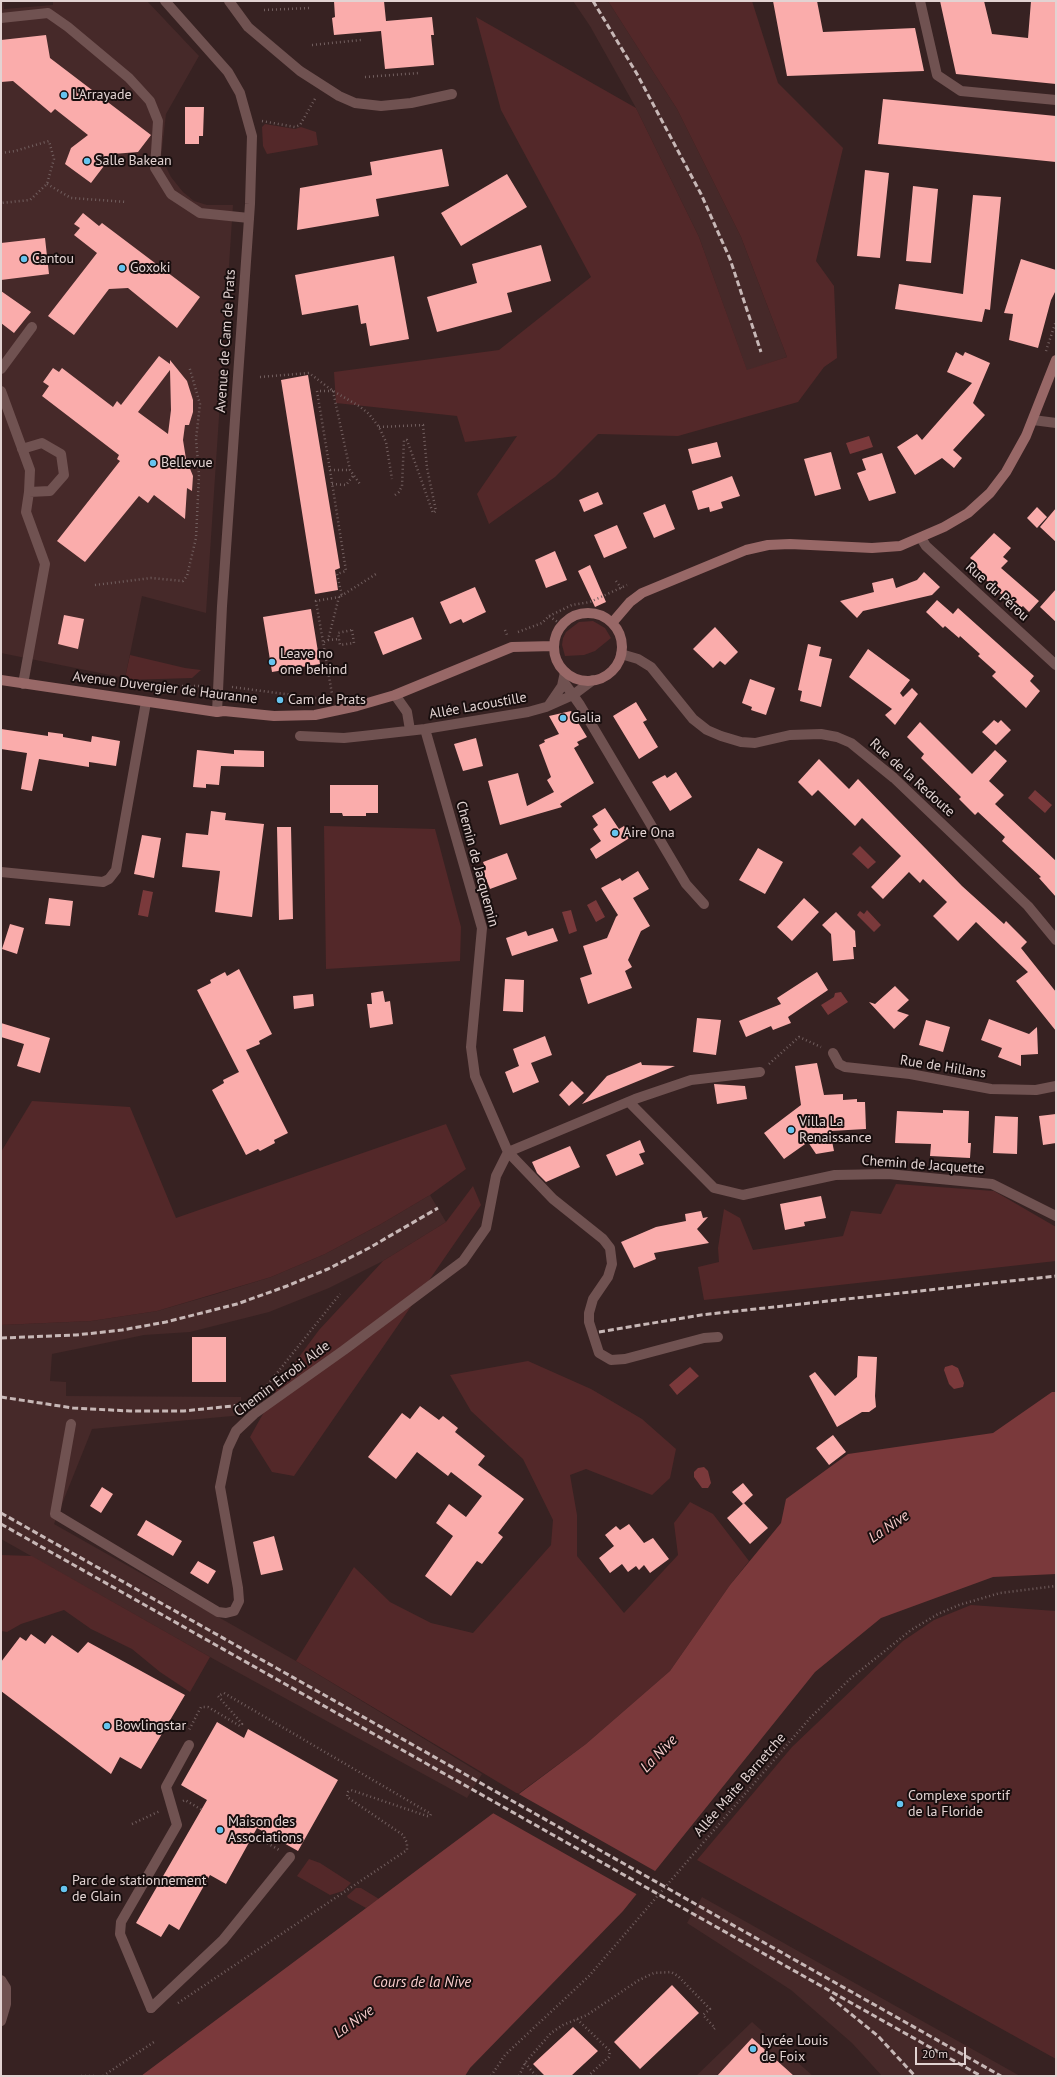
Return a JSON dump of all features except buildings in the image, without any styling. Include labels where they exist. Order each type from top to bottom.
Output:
[{"type":"main road","points":[[612,623],[630,602],[642,593],[746,550],[768,545],[790,544],[872,548],[900,546],[944,528],[968,513],[990,493],[1006,472],[1033,420],[1056,360]]},
{"type":"main road","points":[[581,613],[592,613],[603,616],[612,623],[620,638],[621,654],[617,664],[611,672],[602,678],[593,680],[564,676],[555,655],[554,646],[556,635],[562,625],[570,617],[581,613]]},
{"type":"main road","name":"Avenue Duvergier de Hauranne","points":[[1,680],[216,712],[224,711],[274,716],[315,715],[357,706],[395,695],[512,647],[554,646]]},
{"type":"street","name":"Avenue de Cam de Prats","points":[[166,1],[226,70],[240,93],[252,136],[216,712]]},
{"type":"street","points":[[229,1],[248,27],[300,71],[322,86],[355,102],[381,106],[411,103],[452,94]]},
{"type":"street","points":[[920,1],[937,75],[961,91],[1056,100]]},
{"type":"street","points":[[1,18],[48,13],[68,27],[129,78],[150,100],[158,122],[155,168],[171,194],[200,213],[248,218]]},
{"type":"street","points":[[1,369],[32,327]]},
{"type":"street","points":[[1,391],[30,470],[26,512],[44,564],[23,684]]},
{"type":"street","points":[[1033,420],[1056,424]]},
{"type":"street","points":[[22,449],[42,443],[60,454],[64,475],[50,491],[29,492]]},
{"type":"street","name":"Rue du Pérou","points":[[921,538],[926,546],[1056,665]]},
{"type":"street","name":"Rue de la Redoute","points":[[621,654],[638,659],[651,667],[693,719],[706,730],[721,736],[741,742],[754,743],[790,735],[821,734],[837,737],[852,743],[894,778],[1028,906],[1056,940]]},
{"type":"street","points":[[564,676],[573,695],[686,884],[704,904]]},
{"type":"street","name":"Allée Lacoustille","points":[[549,705],[562,686],[564,676]]},
{"type":"street","name":"Allée Lacoustille","points":[[300,736],[344,738],[425,729],[528,712],[573,695],[593,680]]},
{"type":"street","points":[[395,695],[407,712],[410,730]]},
{"type":"street","points":[[1,872],[103,882],[109,879],[116,870],[146,702]]},
{"type":"street","name":"Chemin de Jacquemin","points":[[425,729],[482,928],[471,1047],[472,1064],[475,1076],[508,1152],[553,1199],[603,1239],[610,1248],[612,1264],[608,1277],[593,1299],[589,1313],[589,1322],[599,1354],[611,1360],[625,1359],[704,1338],[718,1337]]},
{"type":"street","name":"Rue de Hillans","points":[[833,1053],[839,1064],[846,1067],[910,1074],[991,1089],[1036,1090],[1056,1086]]},
{"type":"street","points":[[508,1152],[629,1102],[691,1080],[760,1072]]},
{"type":"street","name":"Chemin de Jacquette","points":[[629,1102],[714,1188],[743,1195],[835,1175],[888,1174],[992,1184],[1056,1216]]},
{"type":"street","name":"Chemin Errobi Alde","points":[[71,1424],[55,1514],[218,1612],[226,1613],[234,1611],[239,1601],[220,1487],[228,1448],[236,1431],[254,1414],[344,1350],[463,1261],[486,1228],[496,1176],[508,1152]]},
{"type":"street","points":[[189,1745],[166,1787],[176,1825],[121,1922],[120,1934],[151,2008],[223,1940],[290,1857]]},
{"type":"street","points":[[1,1980],[6,1988],[6,2004],[1,2021]]},
{"type":"path","points":[[264,10],[310,8]]},
{"type":"path","points":[[312,45],[360,40]]},
{"type":"path","points":[[365,77],[418,73]]},
{"type":"path","points":[[248,119],[295,127],[300,125],[322,86]]},
{"type":"path","points":[[1,153],[15,151],[49,141],[54,159],[47,184],[30,200],[1,203]]},
{"type":"path","points":[[47,184],[71,198],[127,202]]},
{"type":"path","points":[[1046,352],[1056,321]]},
{"type":"path","points":[[96,585],[150,578],[183,581],[187,576],[196,538],[199,475],[196,439],[200,404],[189,366]]},
{"type":"path","points":[[260,377],[309,373],[333,391],[359,406],[369,414],[379,427],[386,442],[392,479]]},
{"type":"path","points":[[328,640],[340,596],[337,574],[346,571],[317,392],[333,391]]},
{"type":"path","points":[[333,391],[350,470],[360,484]]},
{"type":"path","points":[[379,427],[423,425],[427,468],[436,511],[433,513],[407,440],[404,440],[402,486],[395,496]]},
{"type":"path","points":[[330,470],[350,470]]},
{"type":"path","points":[[332,484],[346,485],[353,476]]},
{"type":"path","points":[[332,694],[316,601],[340,596],[376,574]]},
{"type":"path","points":[[500,639],[542,623],[548,616],[572,605],[590,602],[634,582]]},
{"type":"path","points":[[548,616],[562,625]]},
{"type":"path","points":[[352,630],[354,643],[340,645],[339,639],[338,633],[352,630]]},
{"type":"path","points":[[324,642],[339,639]]},
{"type":"path","points":[[139,686],[217,686],[315,698],[340,696]]},
{"type":"path","points":[[760,1072],[799,1037],[833,1053]]},
{"type":"path","points":[[254,1414],[265,1389],[340,1294]]},
{"type":"path","name":"Allée Maite Barnetche","points":[[491,2076],[505,2055],[589,1976],[810,1718],[851,1678],[911,1630],[938,1614],[959,1605],[1000,1593],[1056,1586]]},
{"type":"path","points":[[176,2004],[407,1850],[407,1843],[403,1835],[347,1797],[348,1792],[351,1790],[427,1816],[430,1816],[431,1814],[224,1693],[218,1696],[242,1724],[240,1726],[208,1707],[202,1707],[195,1720]]},
{"type":"path","points":[[250,1833],[290,1857]]},
{"type":"path","points":[[519,2076],[526,2063],[551,2032],[587,2014],[639,1980],[654,1973],[671,1972],[678,1976],[710,2009],[703,2015],[715,2028],[713,2030]]},
{"type":"path","points":[[577,2019],[610,2051],[609,2057],[588,2076]]},
{"type":"path","points":[[103,2076],[154,2042]]},
{"type":"path","points":[[526,2063],[536,2076]]},
{"type":"path","points":[[81,2076],[95,2076]]},
{"type":"shaded area","points":[[1,1],[3,1],[4,9],[53,5],[53,1],[147,1],[199,56],[166,114],[161,157],[171,177],[183,192],[194,201],[207,205],[233,205],[206,613],[142,596],[125,678],[1,653]]},
{"type":"shaded area","points":[[573,1],[608,1],[677,109],[741,237],[787,357],[747,371],[699,237],[636,108],[590,26]]},
{"type":"shaded area","points":[[608,1],[752,1],[778,83],[843,148],[816,261],[834,286],[837,358],[824,367],[798,402],[678,436],[598,434],[555,477],[489,524],[477,494],[517,436],[465,442],[457,416],[336,403],[334,372],[499,350],[591,277],[501,110],[476,17],[636,108],[699,237],[747,370],[787,357],[741,237],[677,109]]},
{"type":"shaded area","points":[[265,124],[295,129],[301,127],[316,132],[318,145],[267,154],[263,146],[262,127]]},
{"type":"shaded area","points":[[593,621],[605,628],[611,638],[595,651],[584,655],[565,656],[562,645],[566,632],[579,622]]},
{"type":"shaded area","points":[[130,655],[185,668],[201,670],[192,678],[127,680],[125,678]]},
{"type":"shaded area","points":[[324,826],[435,829],[461,927],[460,961],[326,969]]},
{"type":"shaded area","points":[[32,1101],[130,1107],[176,1218],[446,1124],[466,1169],[430,1195],[381,1224],[325,1254],[271,1277],[157,1311],[91,1321],[1,1325],[1,1152]]},
{"type":"shaded area","points":[[896,1184],[994,1191],[1056,1227],[1056,1261],[704,1300],[698,1267],[719,1262],[718,1248],[724,1209],[740,1218],[753,1250],[843,1236],[851,1211],[881,1214]]},
{"type":"shaded area","points":[[473,1186],[481,1205],[294,1476],[272,1472],[250,1437],[282,1380],[319,1330],[383,1261],[446,1222]]},
{"type":"shaded area","points":[[430,1195],[446,1222],[383,1261],[329,1288],[269,1312],[190,1332],[144,1335],[52,1354],[50,1381],[66,1382],[66,1396],[241,1397],[243,1415],[92,1429],[54,1524],[296,1661],[482,1774],[467,1798],[210,1657],[1,1539],[1,1325],[91,1321],[157,1311],[216,1294],[271,1277],[325,1254],[381,1224]]},
{"type":"shaded area","points":[[528,1361],[591,1389],[642,1419],[676,1449],[670,1478],[652,1495],[586,1469],[570,1475],[577,1515],[577,1556],[624,1613],[678,1555],[674,1523],[690,1502],[713,1514],[749,1561],[730,1585],[670,1671],[586,1744],[518,1794],[296,1661],[354,1567],[390,1602],[431,1623],[473,1633],[551,1545],[553,1520],[523,1459],[471,1411],[450,1375]]},
{"type":"shaded area","points":[[1,1555],[32,1556],[210,1657],[190,1692],[160,1672],[132,1649],[91,1629],[64,1610],[21,1624],[7,1632],[1,1631]]},
{"type":"shaded area","name":"Complexe sportif de la Floride","points":[[971,1605],[1056,1611],[1056,2059],[697,1860],[792,1747],[903,1641],[934,1620]]},
{"type":"shaded area","points":[[309,1859],[320,1863],[351,1883],[343,1891],[330,1895],[297,1876]]},
{"type":"shaded area","points":[[356,1888],[361,1888],[379,1899],[366,1908],[347,1896]]},
{"type":"shaded area","points":[[702,1897],[1020,2076],[882,2076],[852,2043],[791,1990],[687,1923]]},
{"type":"shaded area","name":"Lycée Louis de Foix","points":[[752,2022],[813,2076],[696,2076]]},
{"type":"water","points":[[869,436],[873,447],[850,454],[846,443]]},
{"type":"water","points":[[1035,790],[1052,805],[1045,813],[1028,798]]},
{"type":"water","points":[[860,846],[876,862],[868,869],[852,854]]},
{"type":"water","points":[[143,890],[153,892],[148,917],[138,915]]},
{"type":"water","points":[[596,900],[605,917],[596,922],[587,905]]},
{"type":"water","points":[[571,910],[577,931],[569,934],[562,912]]},
{"type":"water","points":[[867,910],[881,925],[874,932],[857,915],[860,911],[864,914]]},
{"type":"water","points":[[841,992],[848,1002],[828,1015],[821,1005],[834,997],[835,993]]},
{"type":"water","points":[[952,1365],[958,1368],[964,1383],[963,1387],[954,1389],[949,1384],[944,1370],[945,1367]]},
{"type":"water","points":[[690,1367],[699,1376],[677,1395],[669,1385]]},
{"type":"water","name":"Cours de la Nive","points":[[1052,1392],[1056,1392],[1056,1574],[993,1577],[881,1618],[815,1672],[623,1911],[470,2068],[465,2076],[141,2076],[586,1744],[670,1671],[730,1585],[781,1523],[786,1499],[848,1454],[993,1433]]},
{"type":"water","points":[[704,1467],[708,1471],[711,1483],[708,1488],[702,1488],[694,1477],[694,1472],[698,1468]]},
{"type":"pier","points":[[517,1793],[657,1872],[638,1895],[491,1812]]},
{"type":"railway","points":[[593,1],[637,74],[701,194],[730,259],[761,352]]},
{"type":"railway","points":[[1,1338],[76,1335],[122,1330],[166,1322],[237,1304],[328,1269],[369,1248],[438,1208]]},
{"type":"railway","points":[[599,1332],[701,1315],[1056,1276]]},
{"type":"railway","points":[[1,1397],[73,1408],[130,1411],[184,1411],[242,1405]]},
{"type":"railway","points":[[1,1513],[1001,2076]]},
{"type":"railway","points":[[1,1524],[981,2076]]},
{"type":"railway","points":[[830,1997],[878,2036],[915,2076]]},
{"type":"place","name":"L'Arrayade","points":[[64,95]]},
{"type":"place","name":"Salle Bakean","points":[[87,161]]},
{"type":"place","name":"Cantou","points":[[24,259]]},
{"type":"place","name":"Goxoki","points":[[122,268]]},
{"type":"place","name":"Bellevue","points":[[153,463]]},
{"type":"place","name":"Leave no one behind","points":[[272,662]]},
{"type":"place","name":"Cam de Prats","points":[[280,700]]},
{"type":"place","name":"Galia","points":[[563,718]]},
{"type":"place","name":"Aire Ona","points":[[615,833]]},
{"type":"place","name":"Villa La Renaissance","points":[[791,1130]]},
{"type":"place","name":"Bowlingstar","points":[[107,1726]]},
{"type":"place","name":"Complexe sportif de la Floride","points":[[900,1804]]},
{"type":"place","name":"Maison des Associations","points":[[220,1830]]},
{"type":"place","name":"Parc de stationnement de Glain","points":[[64,1889]]},
{"type":"place","name":"Lycée Louis de Foix","points":[[753,2049]]},
{"type":"water label","name":"La Nive","points":[[889,1527]]},
{"type":"water label","name":"La Nive","points":[[659,1754]]},
{"type":"water label","name":"La Nive","points":[[354,2022]]}]
